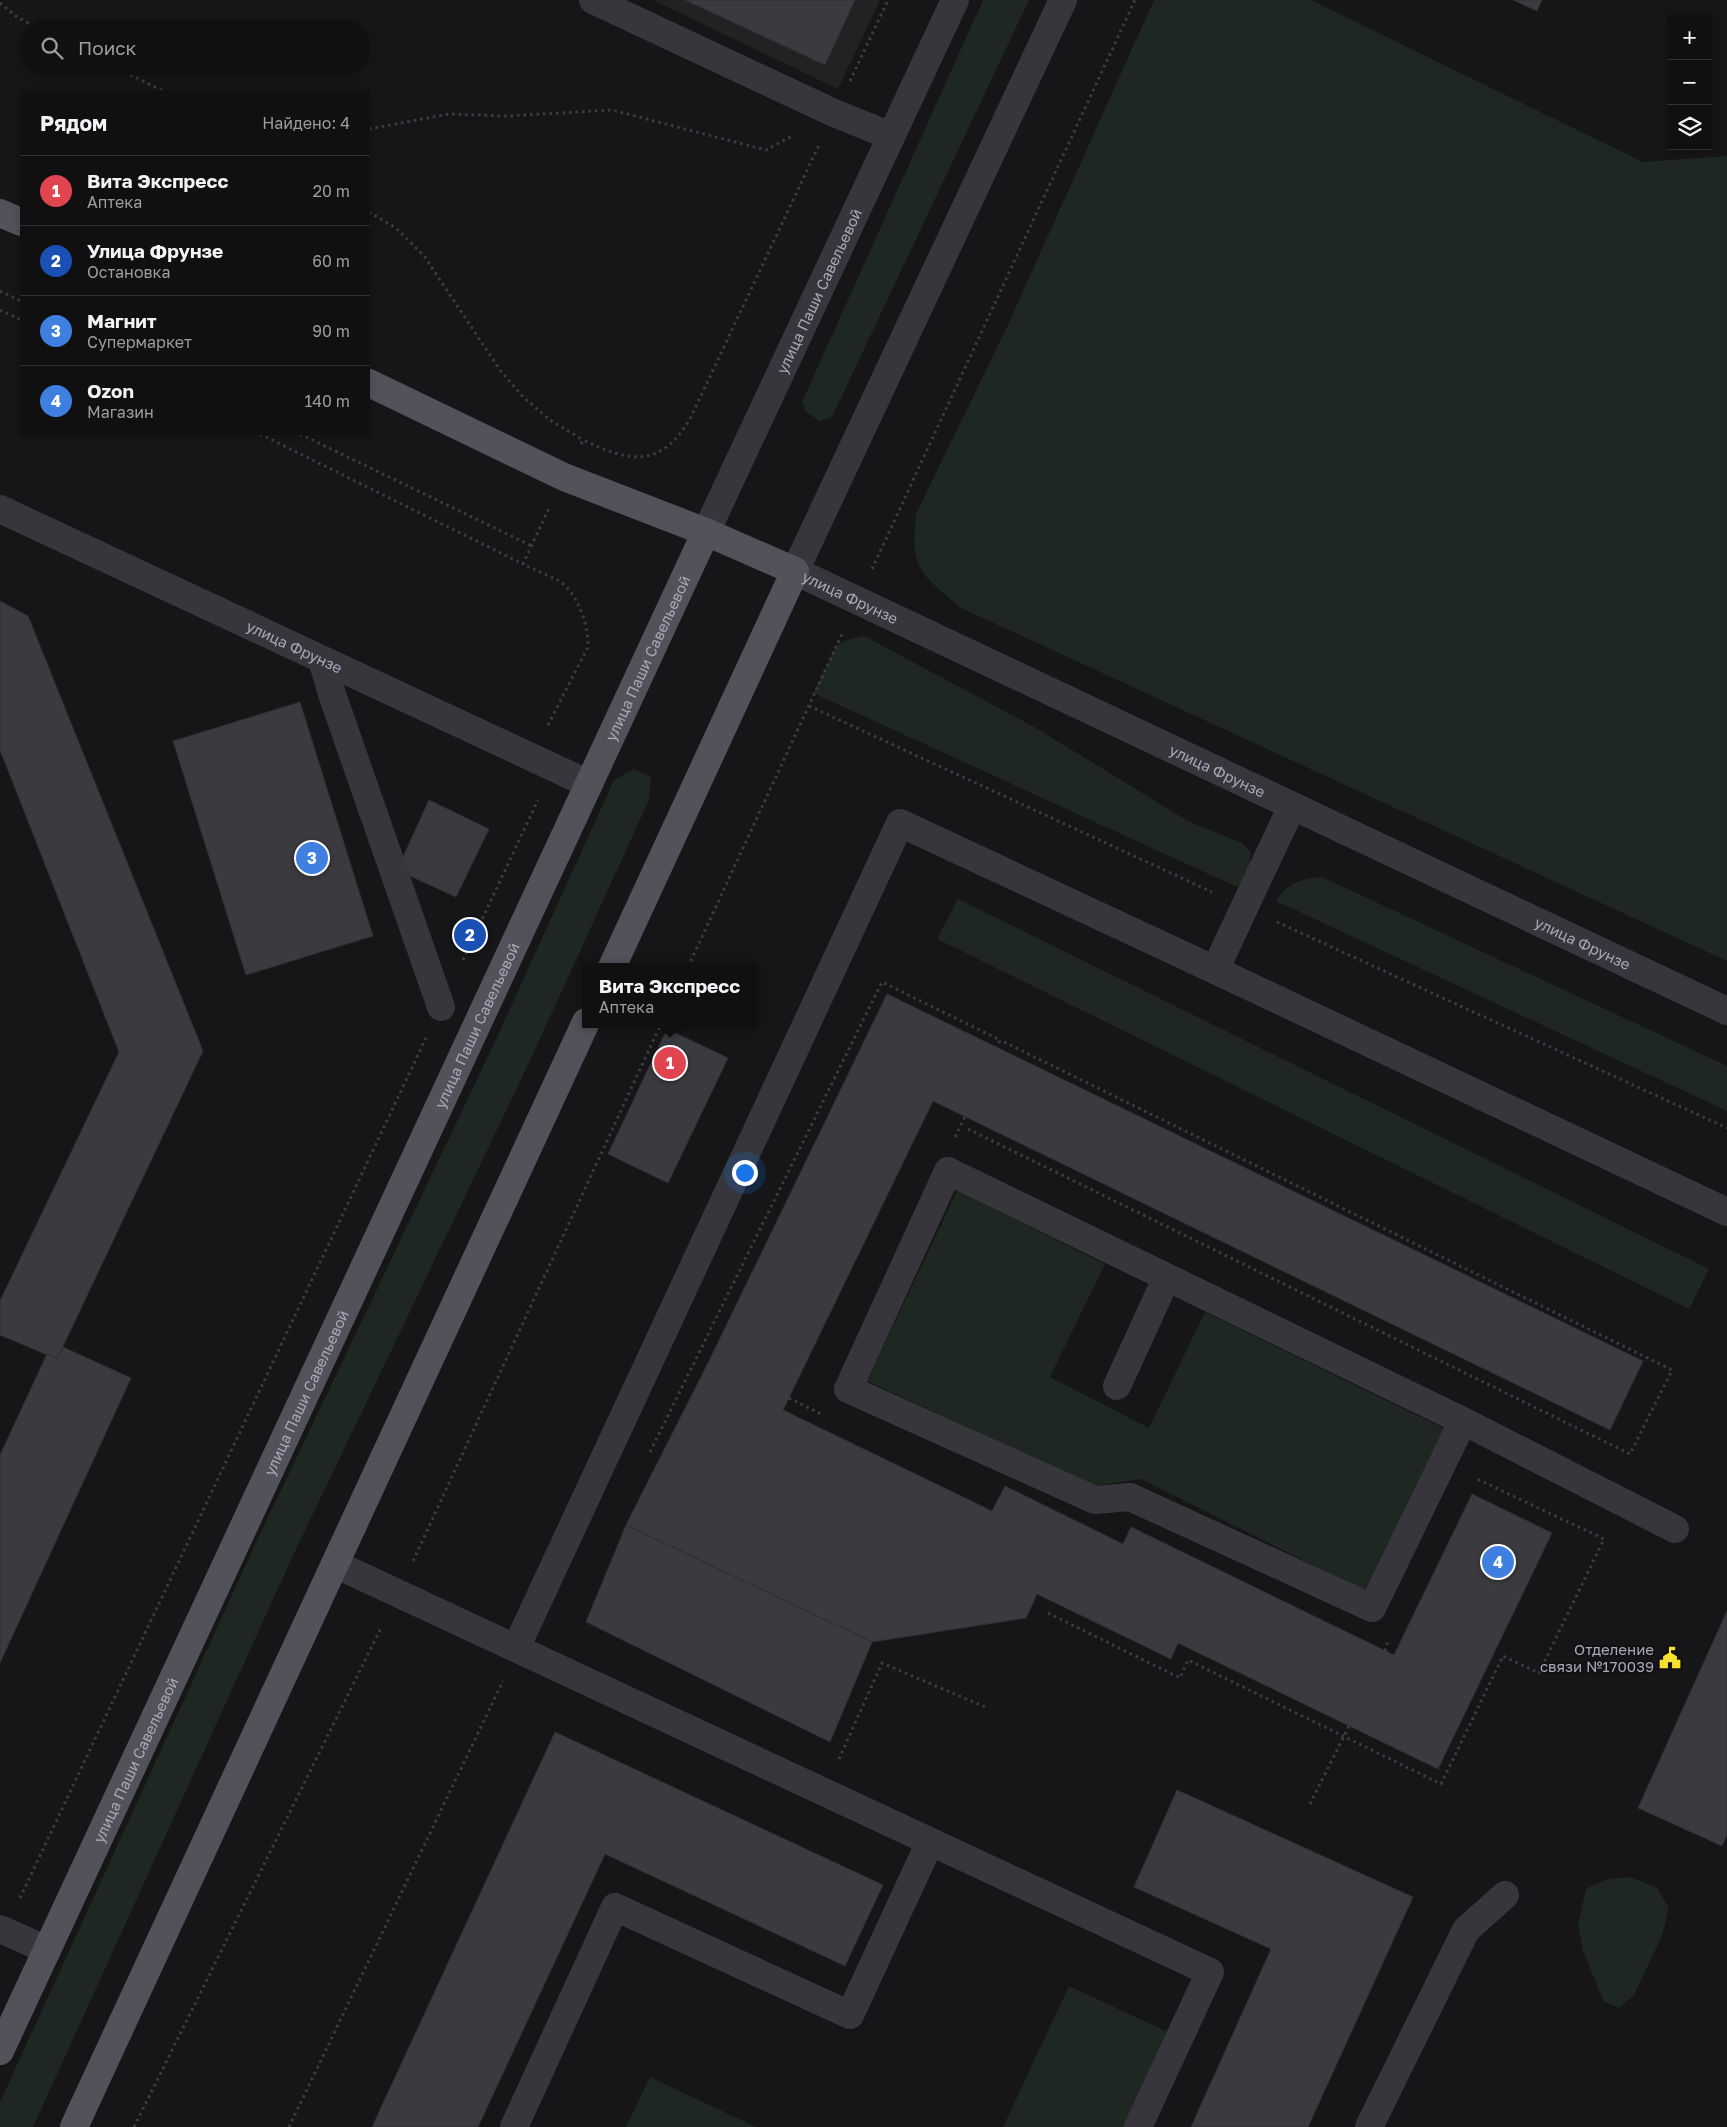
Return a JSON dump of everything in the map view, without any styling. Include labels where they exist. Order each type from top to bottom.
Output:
[{"type":"main road","points":[[0,213],[20,222]]},
{"type":"main road","name":"улица Фрунзе","points":[[370,382],[564,477],[706,532],[795,571]]},
{"type":"main road","name":"улица Паши Савельевой","points":[[0,2051],[706,532]]},
{"type":"main road","points":[[614,963],[795,571]]},
{"type":"main road","points":[[74,2127],[583,1028]]},
{"type":"street","points":[[593,0],[834,113],[891,136]]},
{"type":"street","name":"улица Паши Савельевой","points":[[706,532],[955,0]]},
{"type":"street","points":[[795,571],[1063,0]]},
{"type":"street","name":"улица Фрунзе","points":[[0,510],[589,784]]},
{"type":"street","name":"улица Фрунзе","points":[[795,571],[1727,1011]]},
{"type":"street","points":[[322,660],[333,697],[441,1007]]},
{"type":"street","points":[[1215,970],[1292,806]]},
{"type":"street","points":[[517,1649],[900,823],[1727,1212]]},
{"type":"street","points":[[1463,1421],[1372,1608],[1130,1497],[1095,1500],[848,1389],[948,1171],[1166,1279],[1463,1421],[1675,1529]]},
{"type":"street","points":[[1117,1386],[1166,1279]]},
{"type":"street","points":[[335,1564],[1210,1972],[1138,2127]]},
{"type":"street","points":[[514,2127],[615,1907],[850,2015],[930,1842]]},
{"type":"street","points":[[1368,2127],[1466,1930],[1504,1895]]},
{"type":"street","points":[[0,1929],[47,1950]]},
{"type":"path","points":[[690,963],[1135,0]]},
{"type":"path","points":[[0,3],[23,20]]},
{"type":"path","points":[[131,75],[160,90]]},
{"type":"path","points":[[370,129],[449,114],[506,116],[612,110],[766,150],[834,113]]},
{"type":"path","points":[[370,213],[396,228],[424,256],[500,370],[523,397],[550,420],[583,440]]},
{"type":"path","points":[[0,291],[20,301]]},
{"type":"path","points":[[0,310],[20,320]]},
{"type":"path","points":[[262,435],[523,564]]},
{"type":"path","points":[[302,435],[532,546]]},
{"type":"path","points":[[645,1461],[699,1356],[882,982],[1672,1370],[1630,1454],[968,1129]]},
{"type":"path","points":[[134,2127],[398,1593],[659,1028]]},
{"type":"path","points":[[997,1047],[1000,1040]]},
{"type":"path","points":[[952,1144],[965,1117]]},
{"type":"path","points":[[789,1398],[824,1415]]},
{"type":"path","points":[[1048,1613],[1180,1678],[1188,1660],[1441,1784],[1503,1656],[1539,1673],[1604,1539],[1466,1474]]},
{"type":"path","points":[[1386,1651],[1389,1637]]},
{"type":"path","points":[[289,2127],[517,1649]]},
{"type":"path","points":[[834,1757],[839,1760],[882,1663],[985,1707]]},
{"type":"path","points":[[1310,1804],[1348,1726]]},
{"type":"shaded area","points":[[653,0],[880,0],[838,89]]},
{"type":"shaded area","points":[[983,0],[1029,0],[832,417],[820,421],[806,412],[802,402]]},
{"type":"shaded area","points":[[1154,0],[1311,0],[1643,162],[1727,156],[1727,961],[961,608],[936,586],[921,569],[915,548],[916,514],[1006,329]]},
{"type":"shaded area","points":[[864,636],[1036,728],[1188,821],[1242,843],[1251,852],[1248,877],[1237,887],[813,693],[836,646],[850,639]]},
{"type":"shaded area","points":[[634,769],[651,777],[649,800],[528,1065],[290,1562],[33,2127],[0,2127],[0,2102],[253,1549],[492,1048],[614,780]]},
{"type":"shaded area","points":[[1322,877],[1727,1066],[1727,1111],[1276,901],[1285,890],[1295,883]]},
{"type":"shaded area","points":[[958,899],[1709,1269],[1689,1309],[937,939]]},
{"type":"shaded area","points":[[957,1191],[1105,1264],[1050,1377],[1149,1428],[1205,1312],[1445,1429],[1364,1591],[1141,1479],[1095,1486],[867,1381]]},
{"type":"shaded area","points":[[1630,1877],[1657,1888],[1669,1908],[1662,1936],[1634,1995],[1619,2008],[1604,2002],[1583,1951],[1578,1925],[1586,1889],[1607,1879]]},
{"type":"shaded area","points":[[1069,1986],[1183,2039],[1142,2127],[1003,2127]]},
{"type":"shaded area","points":[[650,2077],[741,2120],[756,2127],[626,2127]]},
{"type":"building","points":[[685,0],[855,0],[825,65]]},
{"type":"building","points":[[1513,0],[1542,0],[1537,11]]},
{"type":"building","points":[[0,601],[28,616],[203,1051],[57,1359],[0,1335],[0,1301],[119,1052],[0,750]]},
{"type":"building","points":[[300,702],[373,936],[246,975],[173,741]]},
{"type":"building","points":[[429,800],[489,829],[456,897],[397,870]]},
{"type":"building","points":[[887,994],[1643,1361],[1610,1430],[933,1101],[783,1410],[992,1511],[1005,1486],[1123,1544],[1131,1527],[1394,1655],[1472,1494],[1552,1533],[1438,1769],[1178,1643],[1171,1659],[1037,1594],[1026,1618],[872,1642],[626,1525],[709,1361]]},
{"type":"building","points":[[667,1029],[728,1058],[668,1183],[608,1154]]},
{"type":"building","points":[[63,1347],[131,1378],[0,1663],[0,1455],[47,1354],[57,1359]]},
{"type":"building","points":[[626,1525],[872,1642],[830,1742],[586,1622]]},
{"type":"building","points":[[1727,1611],[1727,1835],[1722,1846],[1638,1808]]},
{"type":"building","points":[[555,1732],[883,1885],[845,1966],[605,1854],[478,2127],[372,2127]]},
{"type":"building","points":[[1177,1790],[1413,1897],[1308,2127],[1191,2127],[1271,1949],[1134,1887]]},
{"type":"place","name":"Магнит","points":[[312,858]]},
{"type":"place","name":"Улица Фрунзе","points":[[470,935]]},
{"type":"place","name":"Вита Экспресс","points":[[670,1063]]},
{"type":"place","name":"Ozon","points":[[1498,1562]]},
{"type":"place","name":"Отделение связи №170039","points":[[1670,1658]]}]
